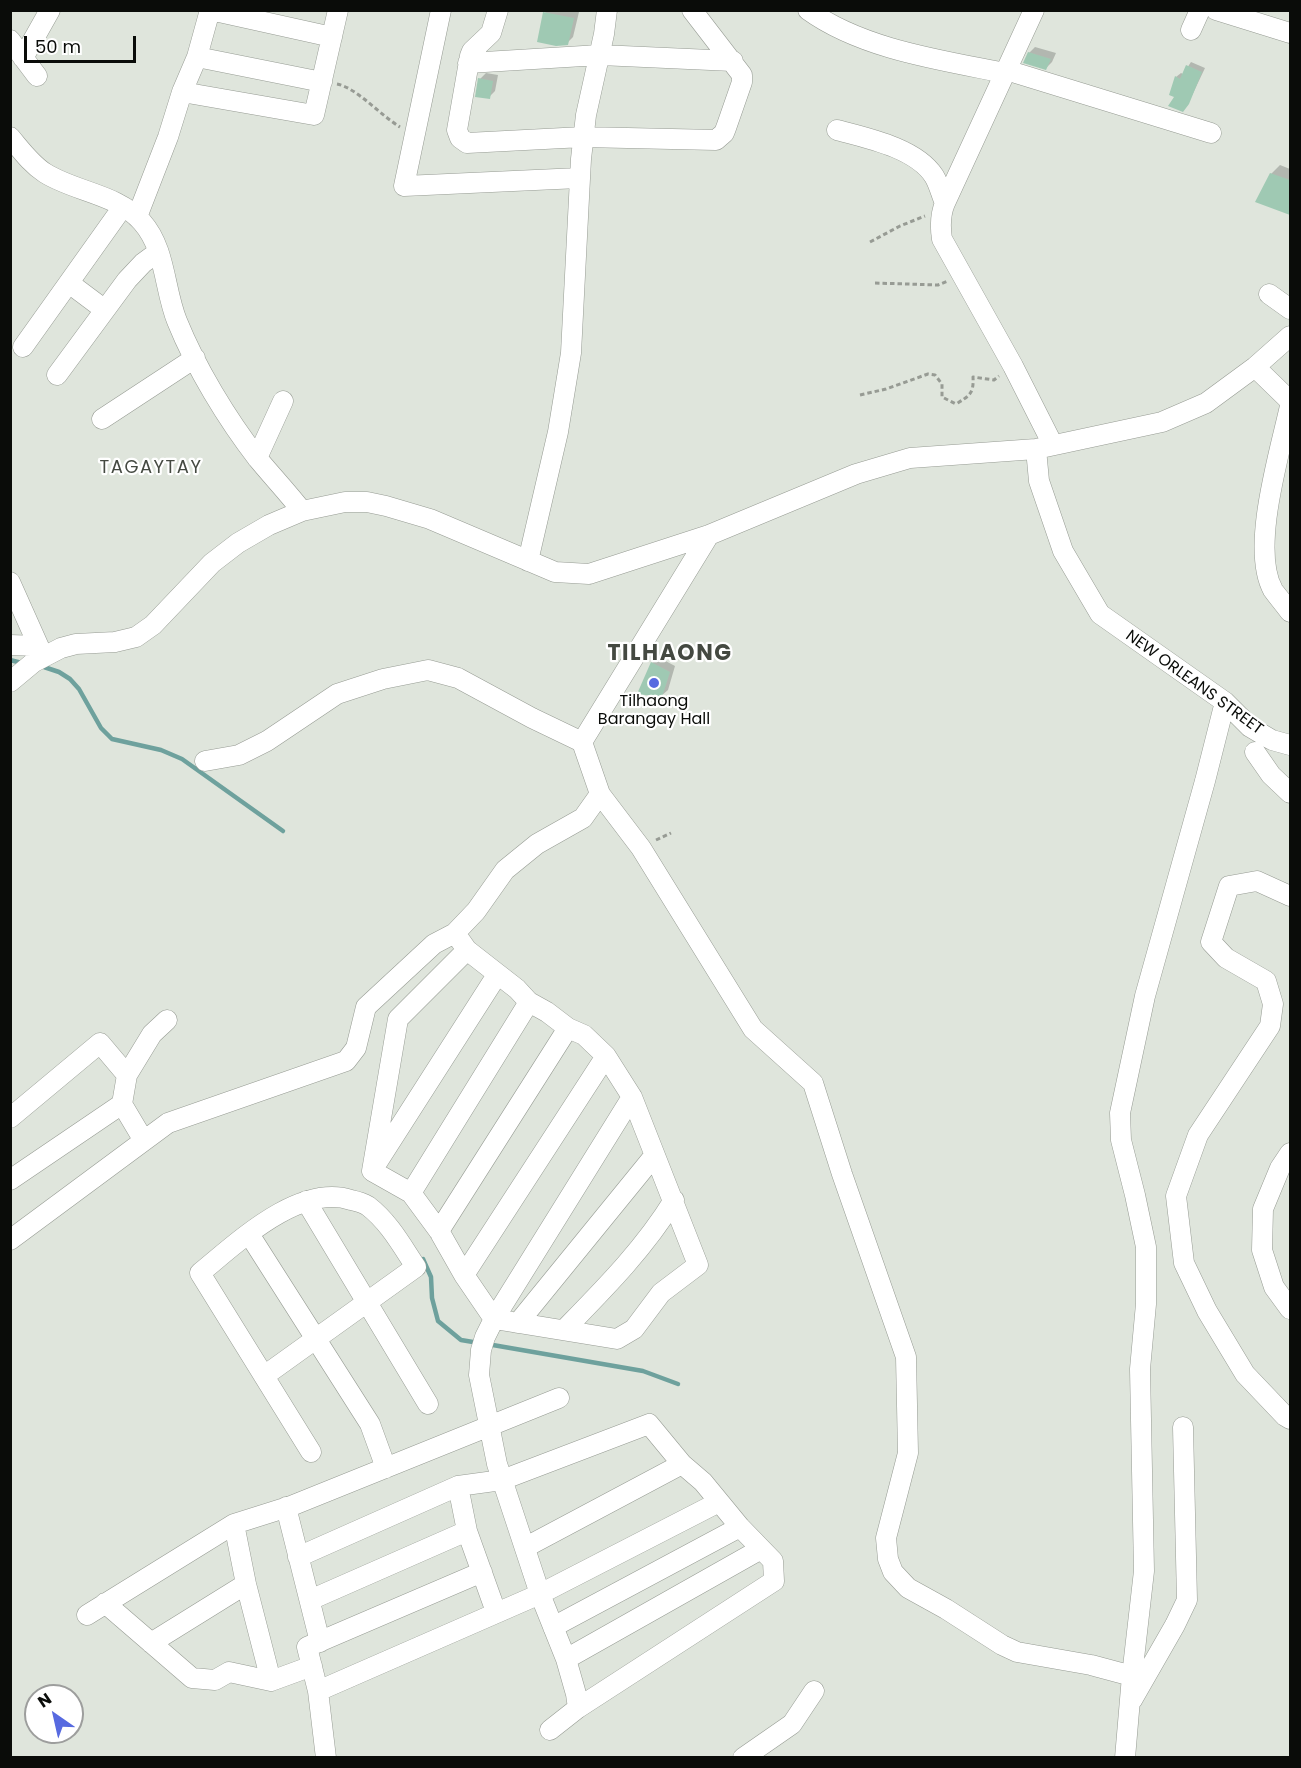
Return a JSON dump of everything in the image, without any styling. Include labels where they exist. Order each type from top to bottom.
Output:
[{"type":"street","points":[[23,58],[50,10]]},
{"type":"street","points":[[23,347],[69,283],[129,212],[168,137],[182,92],[197,57],[210,10],[332,36]]},
{"type":"street","points":[[182,92],[314,115],[338,10]]},
{"type":"street","points":[[441,10],[404,186],[579,177]]},
{"type":"street","points":[[498,10],[491,33],[472,51],[468,63],[458,135],[464,141],[472,144],[583,137],[716,140],[724,133],[742,82],[742,75],[692,10]]},
{"type":"street","points":[[528,561],[558,432],[571,353],[583,137],[607,10]]},
{"type":"street","points":[[808,10],[839,29],[877,43],[920,56],[1005,72],[1211,133]]},
{"type":"street","points":[[943,207],[1034,10]]},
{"type":"street","points":[[1191,30],[1200,10]]},
{"type":"street","points":[[1216,10],[1290,33]]},
{"type":"street","points":[[10,40],[37,76]]},
{"type":"street","points":[[468,63],[600,55],[733,61]]},
{"type":"street","points":[[197,57],[322,82]]},
{"type":"street","points":[[837,130],[900,149],[927,168],[935,177],[943,207],[942,239],[1013,366],[1045,447]]},
{"type":"street","points":[[11,140],[47,175],[95,194],[129,212],[148,231],[158,252],[177,321],[195,358],[225,412],[257,458],[302,511]]},
{"type":"street","points":[[57,375],[136,270],[158,252]]},
{"type":"street","points":[[69,283],[105,310]]},
{"type":"street","points":[[1269,294],[1290,309]]},
{"type":"street","points":[[10,645],[40,651],[76,644],[116,642],[136,637],[153,625],[212,563],[249,537],[269,525],[302,511],[345,502],[367,502],[386,506],[430,519],[555,572],[589,574],[709,535],[856,474],[910,458],[1045,447],[1162,422],[1206,403],[1255,367],[1290,336]]},
{"type":"street","points":[[102,419],[195,358]]},
{"type":"street","points":[[1255,367],[1290,401]]},
{"type":"street","points":[[257,458],[283,401]]},
{"type":"street","points":[[1290,406],[1267,513],[1263,553],[1272,589],[1290,612]]},
{"type":"street","name":"NEW ORLEANS STREET","points":[[1045,447],[1039,481],[1063,551],[1100,614],[1225,702],[1250,727],[1272,740],[1290,745]]},
{"type":"street","points":[[582,742],[709,535]]},
{"type":"street","points":[[10,582],[40,651]]},
{"type":"street","points":[[10,682],[40,651]]},
{"type":"street","points":[[205,761],[239,755],[267,741],[337,694],[383,679],[428,670],[458,678],[582,742],[600,794],[641,848],[753,1029],[813,1083],[906,1357],[908,1453],[886,1538],[888,1559],[893,1572],[908,1588],[946,1609],[1002,1646],[1017,1652],[1091,1665],[1132,1676]]},
{"type":"street","points":[[1125,1758],[1144,1571],[1140,1369],[1146,1304],[1146,1247],[1121,1140],[1120,1113],[1145,996],[1225,702]]},
{"type":"street","points":[[1255,752],[1271,775],[1290,793]]},
{"type":"street","points":[[10,1240],[168,1123],[346,1061],[356,1048],[366,1007],[434,944],[455,933],[476,911],[505,870],[537,844],[583,818],[600,794]]},
{"type":"street","points":[[1290,896],[1257,881],[1229,886],[1211,942],[1226,958],[1266,981],[1273,1004],[1270,1026],[1198,1135],[1176,1196],[1184,1263],[1207,1311],[1245,1374],[1290,1419]]},
{"type":"street","points":[[372,1171],[411,1193],[439,1231],[464,1275],[494,1319],[617,1339],[634,1329],[661,1293],[698,1265],[632,1097],[606,1056],[584,1035],[568,1028],[529,1002],[517,989],[467,950],[455,933]]},
{"type":"street","points":[[372,1171],[398,1019],[467,950]]},
{"type":"street","points":[[372,1171],[497,975]]},
{"type":"street","points":[[411,1193],[529,1002]]},
{"type":"street","points":[[144,1141],[122,1104],[127,1076],[152,1034],[167,1020]]},
{"type":"street","points":[[439,1231],[568,1028]]},
{"type":"street","points":[[10,1118],[100,1043],[127,1076]]},
{"type":"street","points":[[464,1275],[606,1056]]},
{"type":"street","points":[[578,1708],[566,1659],[540,1594],[502,1479],[479,1375],[483,1343],[494,1319],[632,1097]]},
{"type":"street","points":[[10,1180],[122,1104]]},
{"type":"street","points":[[1290,1153],[1280,1168],[1263,1209],[1262,1250],[1274,1287],[1290,1309]]},
{"type":"street","points":[[518,1323],[654,1156]]},
{"type":"street","points":[[264,1376],[368,1304],[416,1267],[393,1231],[366,1205],[339,1196],[306,1201],[280,1211],[200,1273],[311,1452]]},
{"type":"street","points":[[564,1330],[629,1262],[660,1224],[674,1200]]},
{"type":"street","points":[[306,1201],[428,1404]]},
{"type":"street","points":[[249,1233],[370,1424],[386,1468]]},
{"type":"street","points":[[87,1615],[234,1524],[286,1507],[559,1398]]},
{"type":"street","points":[[298,1557],[458,1486],[502,1479],[649,1424],[682,1464],[703,1482],[740,1527],[773,1561],[774,1581],[578,1708],[550,1730]]},
{"type":"street","points":[[1130,1705],[1187,1600],[1183,1427]]},
{"type":"street","points":[[526,1547],[682,1464]]},
{"type":"street","points":[[458,1486],[467,1531],[496,1612]]},
{"type":"street","points":[[318,1690],[540,1594],[719,1502]]},
{"type":"street","points":[[286,1507],[320,1642]]},
{"type":"street","points":[[234,1524],[246,1584],[271,1681]]},
{"type":"street","points":[[553,1627],[740,1527]]},
{"type":"street","points":[[310,1600],[467,1531]]},
{"type":"street","points":[[566,1659],[761,1549]]},
{"type":"street","points":[[326,1758],[318,1690],[307,1647],[482,1572]]},
{"type":"street","points":[[151,1643],[246,1584]]},
{"type":"street","points":[[105,1603],[192,1678],[215,1680],[229,1672],[271,1681],[312,1666]]},
{"type":"street","points":[[743,1758],[792,1724],[814,1690]]},
{"type":"path","points":[[322,82],[344,85],[352,89],[384,117],[415,135]]},
{"type":"path","points":[[870,242],[943,207]]},
{"type":"path","points":[[875,283],[938,285],[962,277]]},
{"type":"path","points":[[860,394],[886,389],[928,374],[935,375],[942,384],[942,397],[956,404],[969,396],[974,388],[973,377],[994,380],[1013,366]]},
{"type":"building","points":[[543,12],[574,18],[568,45],[556,46],[537,42]]},
{"type":"building","points":[[1028,52],[1051,59],[1046,70],[1023,63]]},
{"type":"building","points":[[1186,65],[1202,72],[1189,104],[1183,112],[1168,106],[1174,97],[1169,95],[1175,76],[1180,79]]},
{"type":"building","points":[[478,78],[493,81],[490,99],[475,97]]},
{"type":"building","points":[[1270,173],[1290,180],[1290,215],[1255,202]]},
{"type":"building","name":"Tilhaong Barangay Hall","points":[[651,662],[670,672],[662,697],[637,694]]},
{"type":"waterway","points":[[10,660],[22,663]]},
{"type":"waterway","points":[[44,667],[70,679],[79,689],[101,728],[112,739],[161,750],[182,759],[283,831]]},
{"type":"waterway","points":[[423,1259],[431,1277],[432,1298],[438,1321],[461,1340],[479,1343]]},
{"type":"waterway","points":[[487,1344],[643,1371],[678,1384]]},
{"type":"place","name":"Tilhaong Barangay Hall","points":[[654,683]]},
{"type":"district","name":"TAGAYTAY","points":[[151,468]]},
{"type":"district","name":"TILHAONG","points":[[670,654]]}]
